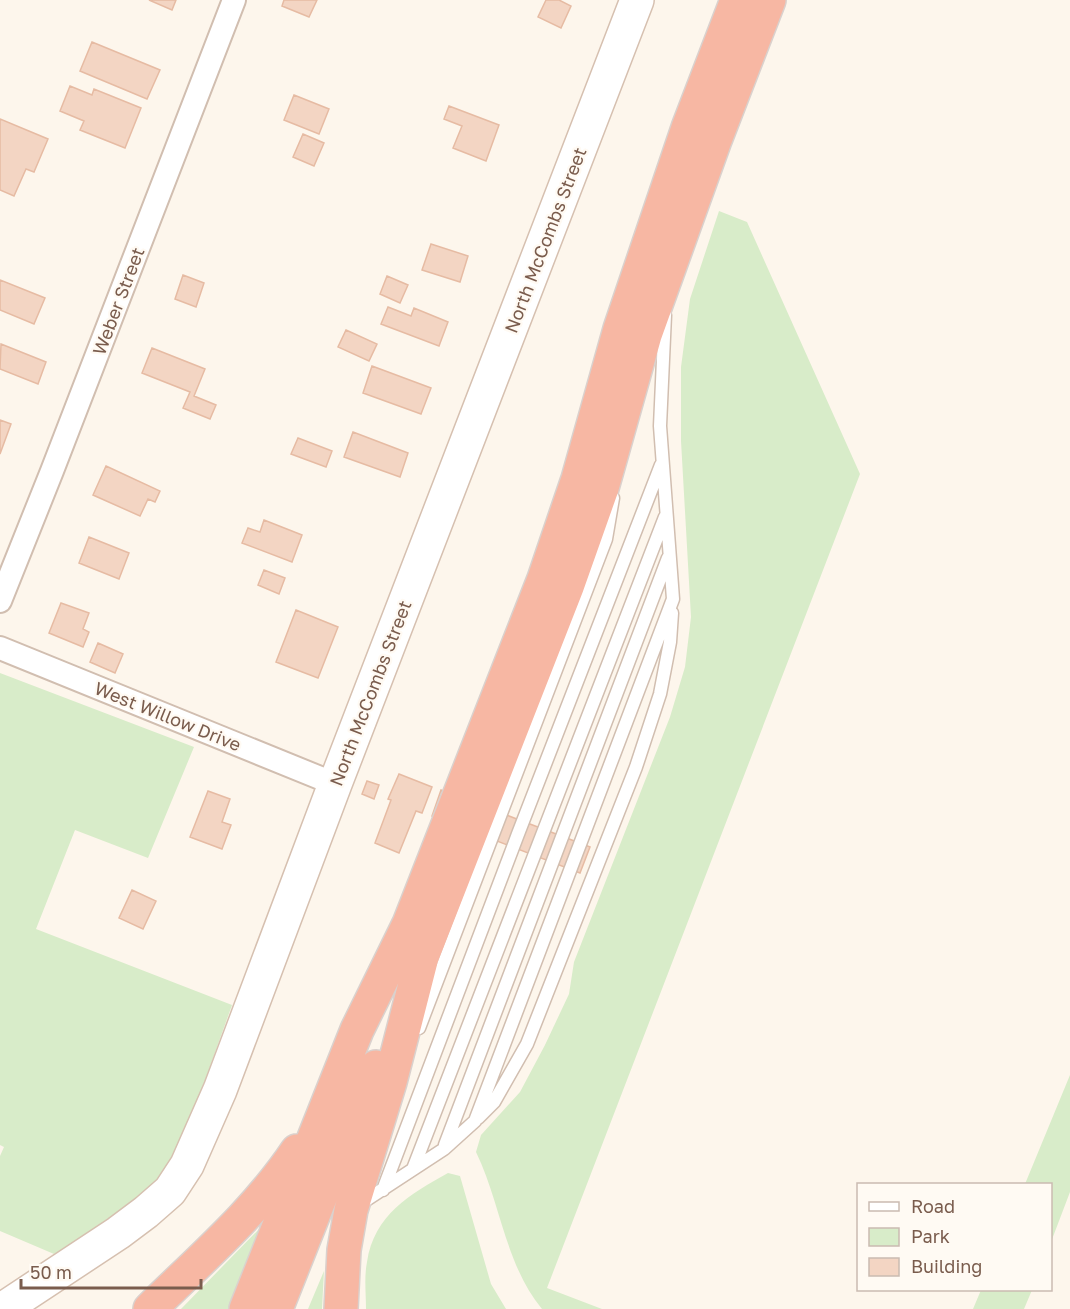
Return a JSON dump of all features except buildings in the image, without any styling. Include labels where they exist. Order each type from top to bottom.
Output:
[{"type":"highway","points":[[246,1309],[357,1030],[409,924],[544,579],[578,479],[620,329],[687,128],[737,0]]},
{"type":"highway","points":[[276,1309],[337,1155],[398,1017],[567,587],[602,488],[645,335],[715,140],[769,0]]},
{"type":"highway","points":[[341,1309],[344,1250],[351,1210],[390,1082],[422,957]]},
{"type":"highway","points":[[150,1309],[246,1214],[285,1168],[323,1112]]},
{"type":"street","name":"Weber Street","points":[[0,601],[57,460],[234,0]]},
{"type":"street","name":"North McCombs Street","points":[[3,1309],[146,1212],[170,1191],[187,1165],[220,1090],[335,784],[637,0]]},
{"type":"street","name":"West Willow Drive","points":[[0,648],[335,784]]},
{"type":"lane","points":[[351,1210],[444,1149],[494,1102],[527,1044],[636,767],[660,694],[670,642],[673,599],[660,426],[666,276]]},
{"type":"lane","points":[[390,1082],[417,1032],[606,540],[615,491],[614,448]]},
{"type":"lane","points":[[384,1190],[518,834],[663,462]]},
{"type":"lane","points":[[540,553],[578,479]]},
{"type":"lane","points":[[413,1171],[667,514]]},
{"type":"lane","points":[[444,1149],[669,553]]},
{"type":"lane","points":[[475,1121],[673,599]]},
{"type":"lane","points":[[357,1030],[386,940]]},
{"type":"green space","points":[[719,211],[747,222],[860,474],[547,1288],[602,1309],[542,1309],[520,1273],[511,1253],[476,1152],[481,1135],[520,1092],[569,994],[574,962],[670,717],[685,667],[691,617],[681,441],[681,367],[690,299]]},
{"type":"green space","points":[[0,673],[194,747],[148,858],[75,830],[36,929],[232,1005],[178,1156],[152,1189],[116,1221],[54,1254],[0,1231],[0,1156],[4,1147],[0,1145]]},
{"type":"green space","points":[[1070,1075],[1070,1192],[1052,1239],[1052,1183],[1025,1183]]},
{"type":"green space","points":[[448,1173],[460,1176],[491,1284],[506,1309],[366,1309],[366,1268],[377,1231],[396,1208],[408,1198]]},
{"type":"green space","points":[[260,1228],[262,1231],[231,1309],[181,1309]]},
{"type":"green space","points":[[324,1271],[322,1309],[308,1309]]},
{"type":"green space","points":[[981,1291],[1032,1291],[1024,1309],[973,1309]]}]
